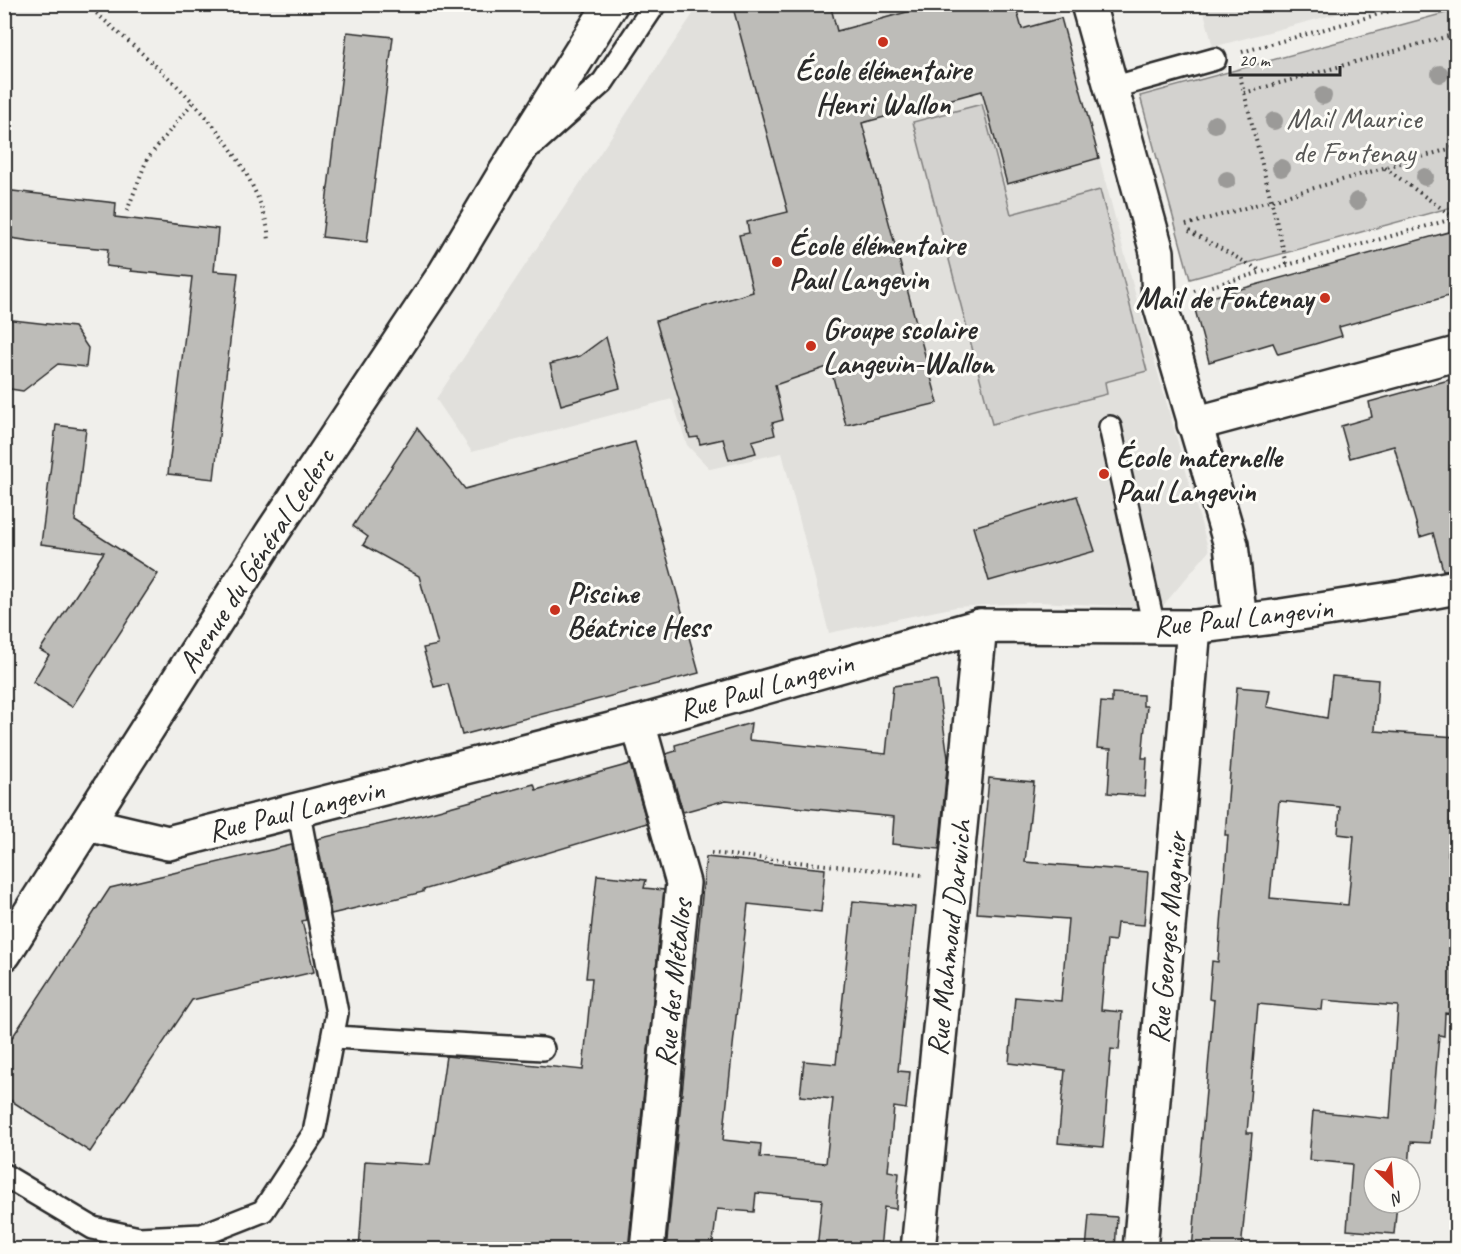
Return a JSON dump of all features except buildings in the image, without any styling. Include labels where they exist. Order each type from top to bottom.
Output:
[{"type":"street","name":"Avenue du Général Leclerc","points":[[7,944],[87,824],[265,543],[444,275],[509,166],[611,4]]},
{"type":"street","points":[[1088,4],[1156,252],[1159,301],[1231,545],[1240,621]]},
{"type":"street","points":[[1194,424],[1456,354]]},
{"type":"street","name":"Rue Paul Langevin","points":[[87,824],[168,843],[638,723],[980,626],[1194,627],[1404,597],[1456,587]]},
{"type":"street","name":"Rue Mahmoud Darwich","points":[[918,1250],[980,626]]},
{"type":"street","name":"Rue Georges Magnier","points":[[1140,1250],[1194,627]]},
{"type":"street","name":"Rue des Métallos","points":[[638,723],[683,883],[647,1250]]},
{"type":"lane","name":"Avenue du Général Leclerc","points":[[509,166],[603,82],[655,4]]},
{"type":"lane","points":[[1111,88],[1225,57]]},
{"type":"lane","points":[[1110,428],[1154,627]]},
{"type":"lane","points":[[4,1175],[93,1228],[139,1238],[202,1236],[263,1211],[314,1133],[337,1013],[298,809]]},
{"type":"lane","points":[[334,1036],[543,1049]]},
{"type":"path","points":[[89,4],[193,102],[229,145],[246,172],[263,207],[269,242]]},
{"type":"path","points":[[1287,264],[1244,93],[1225,57],[1415,4]]},
{"type":"path","points":[[1244,93],[1456,34]]},
{"type":"path","points":[[127,211],[147,159],[193,102]]},
{"type":"path","points":[[1262,272],[1180,226],[1456,147]]},
{"type":"path","points":[[1384,168],[1456,218]]},
{"type":"path","points":[[1159,301],[1456,218]]},
{"type":"path","points":[[673,849],[955,879]]},
{"type":"shaded area","points":[[1202,4],[1370,4],[1370,5],[1213,47]]},
{"type":"shaded area","name":"Groupe scolaire Langevin-Wallon","points":[[699,5],[1056,5],[1209,551],[1161,608],[1037,602],[956,607],[829,633],[782,453],[710,469],[687,445],[672,399],[472,452],[436,399]]},
{"type":"green space","name":"Mail Maurice de Fontenay","points":[[1456,10],[1456,206],[1190,279],[1140,96]]},
{"type":"green space","points":[[982,104],[1011,214],[1100,190],[1147,371],[1105,382],[1107,394],[992,424],[913,122]]},
{"type":"place","name":"École élémentaire Henri Wallon","points":[[883,42]]},
{"type":"place","name":"École élémentaire Paul Langevin","points":[[777,262]]},
{"type":"place","name":"Mail de Fontenay","points":[[1325,298]]},
{"type":"place","name":"Groupe scolaire Langevin-Wallon","points":[[811,346]]},
{"type":"place","name":"École maternelle Paul Langevin","points":[[1104,474]]},
{"type":"place","name":"Piscine Béatrice Hess","points":[[555,610]]}]
